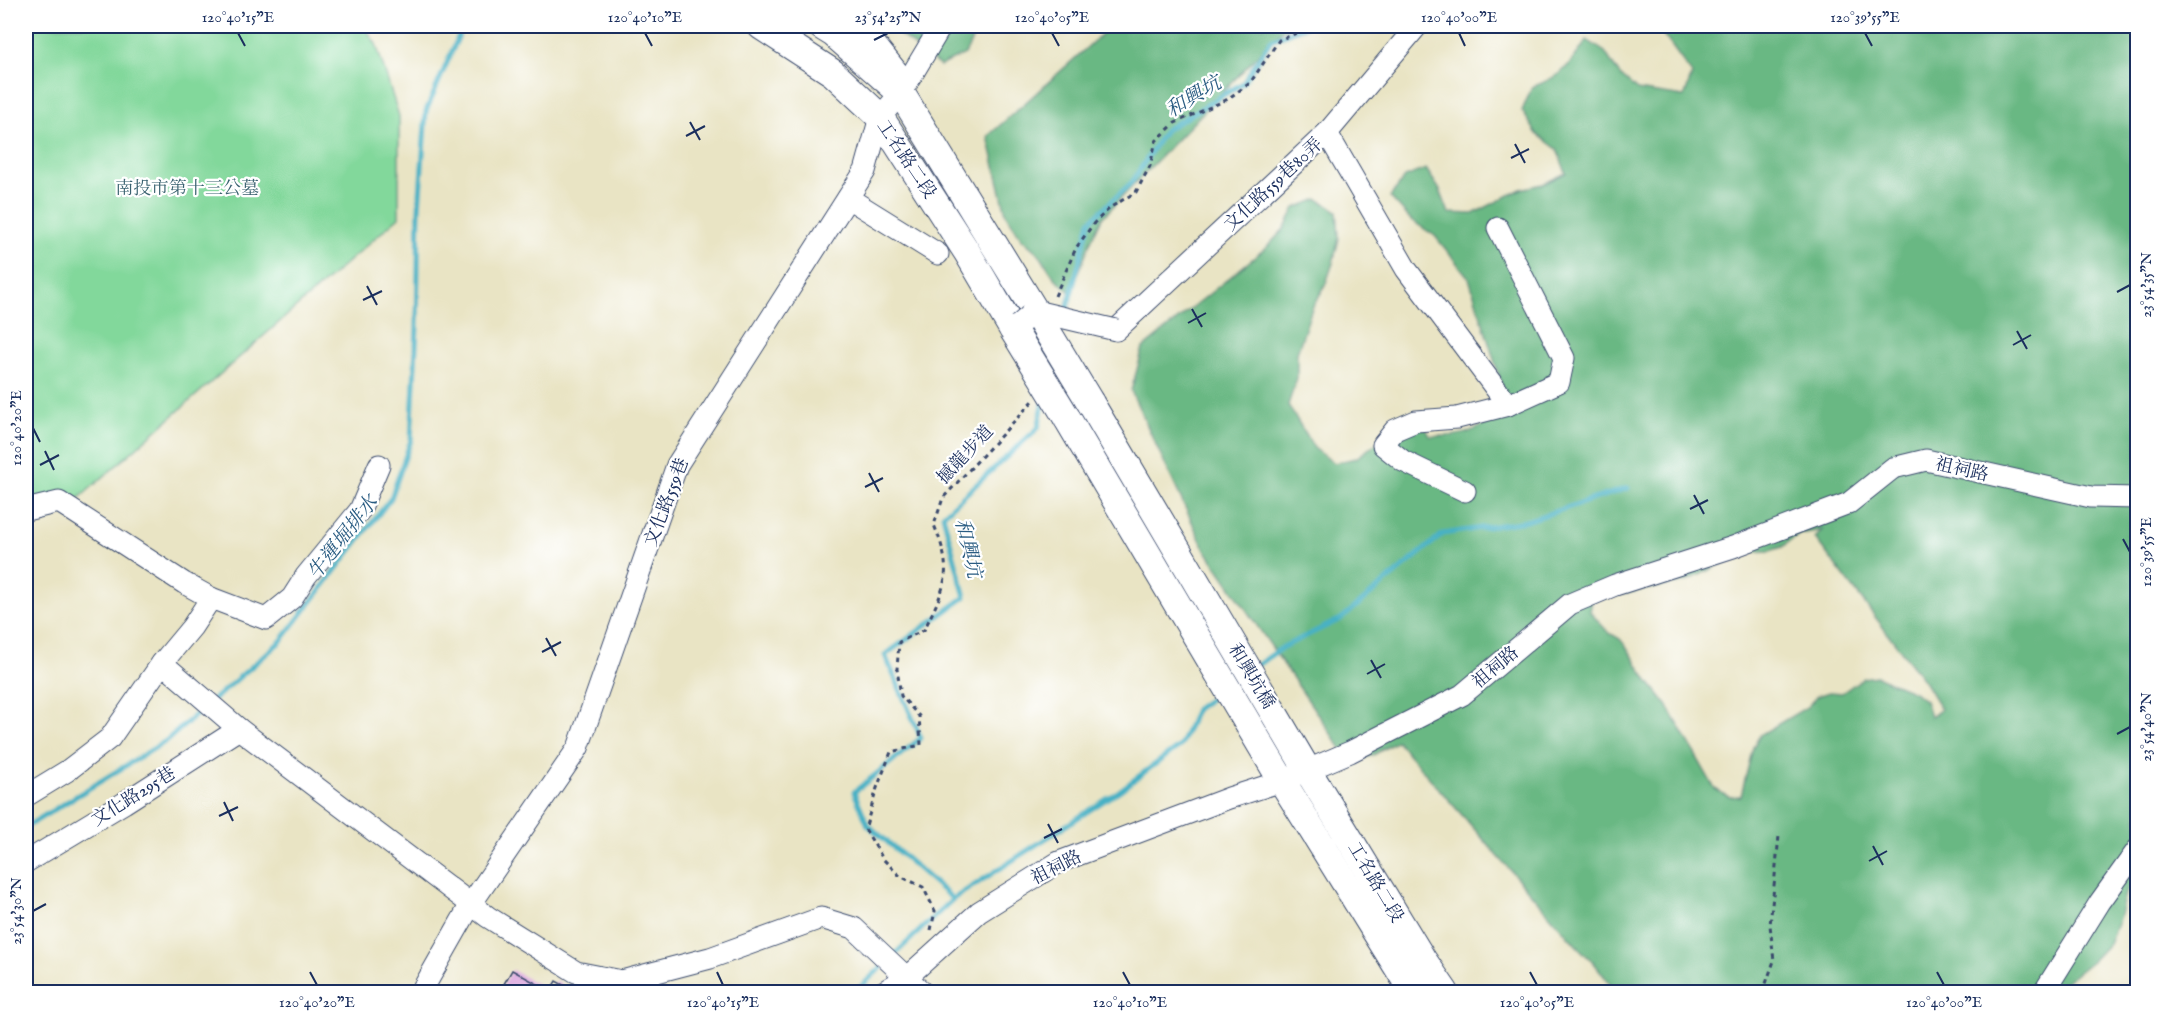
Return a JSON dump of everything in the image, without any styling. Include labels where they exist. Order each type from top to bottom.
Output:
[{"type":"main road","name":"工名路二段","points":[[761,26],[833,73],[880,117],[967,252],[1172,595]]},
{"type":"main road","name":"工名路二段","points":[[821,26],[834,34],[901,93],[1043,306],[1090,402],[1196,581]]},
{"type":"main road","name":"和興坑橋","points":[[1196,581],[1308,771]]},
{"type":"main road","name":"和興坑橋","points":[[1172,595],[1282,781]]},
{"type":"main road","name":"工名路二段","points":[[1308,771],[1445,993]]},
{"type":"main road","name":"工名路二段","points":[[1282,781],[1413,993]]},
{"type":"lane","points":[[861,26],[900,75],[901,93]]},
{"type":"lane","name":"文化路559巷","points":[[421,993],[471,904],[579,748],[677,465],[865,171],[880,117],[901,93],[941,26]]},
{"type":"lane","name":"文化路559巷80弄","points":[[1043,306],[1116,330],[1328,133],[1417,26]]},
{"type":"lane","points":[[1328,133],[1406,269],[1508,405]]},
{"type":"lane","points":[[848,198],[938,254]]},
{"type":"lane","points":[[1465,491],[1403,461],[1383,445],[1395,430],[1416,421],[1457,418],[1508,405],[1559,382],[1564,358],[1497,228]]},
{"type":"lane","points":[[1013,330],[1043,306]]},
{"type":"lane","name":"祖祠路","points":[[883,993],[906,978],[979,912],[1059,861],[1229,798],[1282,781],[1350,753],[1462,694],[1570,604],[1615,585],[1733,547],[1849,503],[1893,468],[1926,460],[2091,497],[2138,498]]},
{"type":"lane","points":[[26,510],[59,502],[184,583],[212,598],[266,619],[292,598],[306,576],[360,510],[380,465]]},
{"type":"lane","points":[[26,796],[67,771],[110,738],[162,663],[192,627],[212,598]]},
{"type":"lane","points":[[162,663],[239,729],[488,917],[576,972],[622,981],[710,958],[821,918],[854,928],[922,993]]},
{"type":"lane","name":"文化路295巷","points":[[26,862],[124,803],[239,729]]},
{"type":"lane","points":[[2044,993],[2100,902],[2138,849]]},
{"type":"path","points":[[1043,306],[1058,292],[1076,248],[1094,223],[1111,207],[1136,192],[1150,166],[1156,141],[1175,123],[1226,100],[1250,83],[1279,40],[1314,26]]},
{"type":"path","name":"撼龍步道","points":[[924,961],[935,910],[923,887],[900,876],[883,859],[865,830],[877,788],[891,753],[921,745],[919,716],[902,696],[897,669],[899,642],[924,630],[946,579],[945,551],[934,525],[943,498],[1034,400]]},
{"type":"path","points":[[1763,993],[1774,961],[1770,925],[1779,836]]},
{"type":"green space","name":"南投市第十三公墓","points":[[26,26],[364,26],[376,44],[399,116],[399,217],[61,514],[26,530]]},
{"type":"green space","points":[[889,26],[979,26],[965,54],[940,66]]},
{"type":"green space","points":[[1111,26],[1296,26],[1282,30],[1102,218],[1071,293],[1054,277],[1039,254],[1021,238],[1006,214],[988,136]]},
{"type":"green space","points":[[1657,26],[2137,26],[2138,872],[2125,894],[2119,919],[2109,943],[2093,960],[2053,992],[1616,992],[1595,964],[1397,741],[1375,754],[1351,763],[1204,548],[1131,391],[1143,348],[1267,247],[1284,229],[1295,208],[1318,199],[1337,211],[1339,238],[1325,286],[1312,308],[1297,353],[1297,378],[1288,405],[1314,448],[1334,463],[1356,458],[1418,413],[1430,436],[1458,435],[1480,427],[1498,416],[1503,389],[1469,278],[1435,236],[1411,220],[1390,197],[1405,177],[1426,169],[1440,190],[1449,213],[1473,214],[1521,189],[1543,184],[1566,173],[1557,149],[1537,134],[1522,111],[1532,87],[1551,79],[1564,70],[1587,40],[1605,52],[1619,74],[1637,90],[1684,97],[1692,74]],"holes":[[[1823,530],[1815,538],[1924,681],[1941,709],[1930,717],[1925,701],[1914,692],[1876,676],[1863,678],[1842,693],[1829,692],[1817,696],[1807,707],[1760,735],[1753,747],[1741,796],[1729,797],[1715,789],[1667,705],[1648,681],[1628,649],[1590,612],[1592,600],[1685,582],[1745,552],[1770,551],[1782,547],[1800,534]]]},
{"type":"building","points":[[512,970],[550,991],[556,981],[576,992],[508,992],[501,989]]},
{"type":"waterway","name":"牛運堀排水","points":[[213,700],[281,641],[391,498],[411,440],[417,327],[419,209],[426,111],[463,26]]},
{"type":"waterway","name":"和興坑","points":[[1066,313],[1090,221],[1132,182],[1165,130],[1243,83],[1271,40],[1306,26]]},
{"type":"waterway","name":"和興坑","points":[[953,899],[868,825],[854,792],[921,738],[885,655],[965,597],[943,515],[1038,428],[1044,400]]},
{"type":"waterway","points":[[1256,666],[1283,647],[1341,619],[1443,534],[1526,521],[1628,488]]},
{"type":"waterway","points":[[893,956],[953,899],[1119,791],[1181,745],[1196,709],[1219,693]]},
{"type":"waterway","name":"牛運堀排水","points":[[26,827],[166,741],[206,706]]},
{"type":"waterway","name":"和興坑","points":[[855,992],[886,963]]}]
